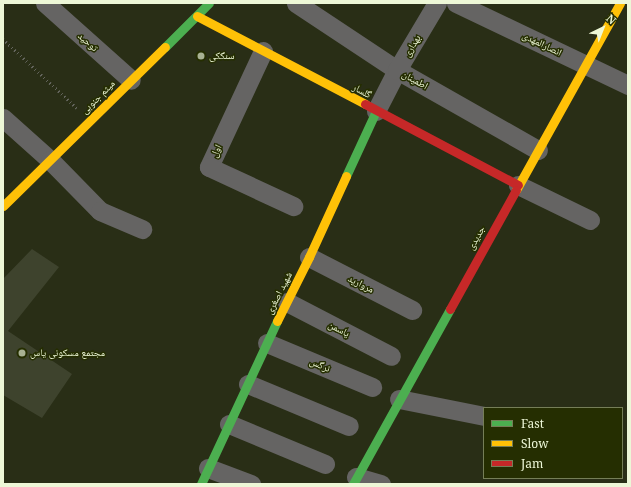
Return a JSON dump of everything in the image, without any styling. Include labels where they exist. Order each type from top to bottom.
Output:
[{"type":"street","name":"توحید","points":[[45,3],[131,80]]},
{"type":"street","name":"میثم جنوبی","points":[[3,206],[209,3]]},
{"type":"street","name":"اطمینان","points":[[296,3],[398,70],[538,150]]},
{"type":"street","name":"بهداری","points":[[376,111],[437,3]]},
{"type":"street","name":"انصارالمهدی","points":[[456,3],[628,84]]},
{"type":"street","name":"جدیدی","points":[[354,481],[518,185],[586,65],[623,5]]},
{"type":"street","name":"گلسار","points":[[197,16],[518,185]]},
{"type":"street","name":"اول","points":[[263,51],[209,167],[293,206]]},
{"type":"street","name":"شهید اصغری","points":[[204,476],[309,257],[376,111]]},
{"type":"street","points":[[3,118],[50,160],[100,211],[142,229]]},
{"type":"street","points":[[518,185],[590,220]]},
{"type":"street","name":"مروارید","points":[[309,257],[412,310]]},
{"type":"street","name":"یاسمن","points":[[287,302],[391,356]]},
{"type":"street","name":"نرگس","points":[[267,343],[372,388]]},
{"type":"street","points":[[248,384],[349,426]]},
{"type":"street","points":[[399,399],[483,416]]},
{"type":"street","points":[[229,424],[325,464]]},
{"type":"street","points":[[204,476],[250,484]]},
{"type":"street","points":[[354,481],[381,484]]},
{"type":"path","points":[[3,39],[90,120]]},
{"type":"building","name":"مجتمع مسکونی یاس","points":[[32,249],[59,267],[8,331],[72,374],[42,418],[3,395],[3,279]]},
{"type":"traffic: fast","points":[[165,47],[209,3]]},
{"type":"traffic: fast","points":[[346,176],[376,111]]},
{"type":"traffic: fast","points":[[353,484],[450,309]]},
{"type":"traffic: fast","points":[[201,484],[277,321]]},
{"type":"traffic: slow","points":[[516,190],[620,3]]},
{"type":"traffic: slow","points":[[197,16],[365,104]]},
{"type":"traffic: slow","points":[[3,206],[165,47]]},
{"type":"traffic: slow","points":[[277,321],[309,257],[346,176]]},
{"type":"traffic: jam","points":[[365,104],[518,185]]},
{"type":"traffic: jam","points":[[450,309],[516,190]]},
{"type":"place","name":"سنگکی","points":[[201,56]]},
{"type":"place","name":"مجتمع مسکونی یاس","points":[[22,353]]}]
